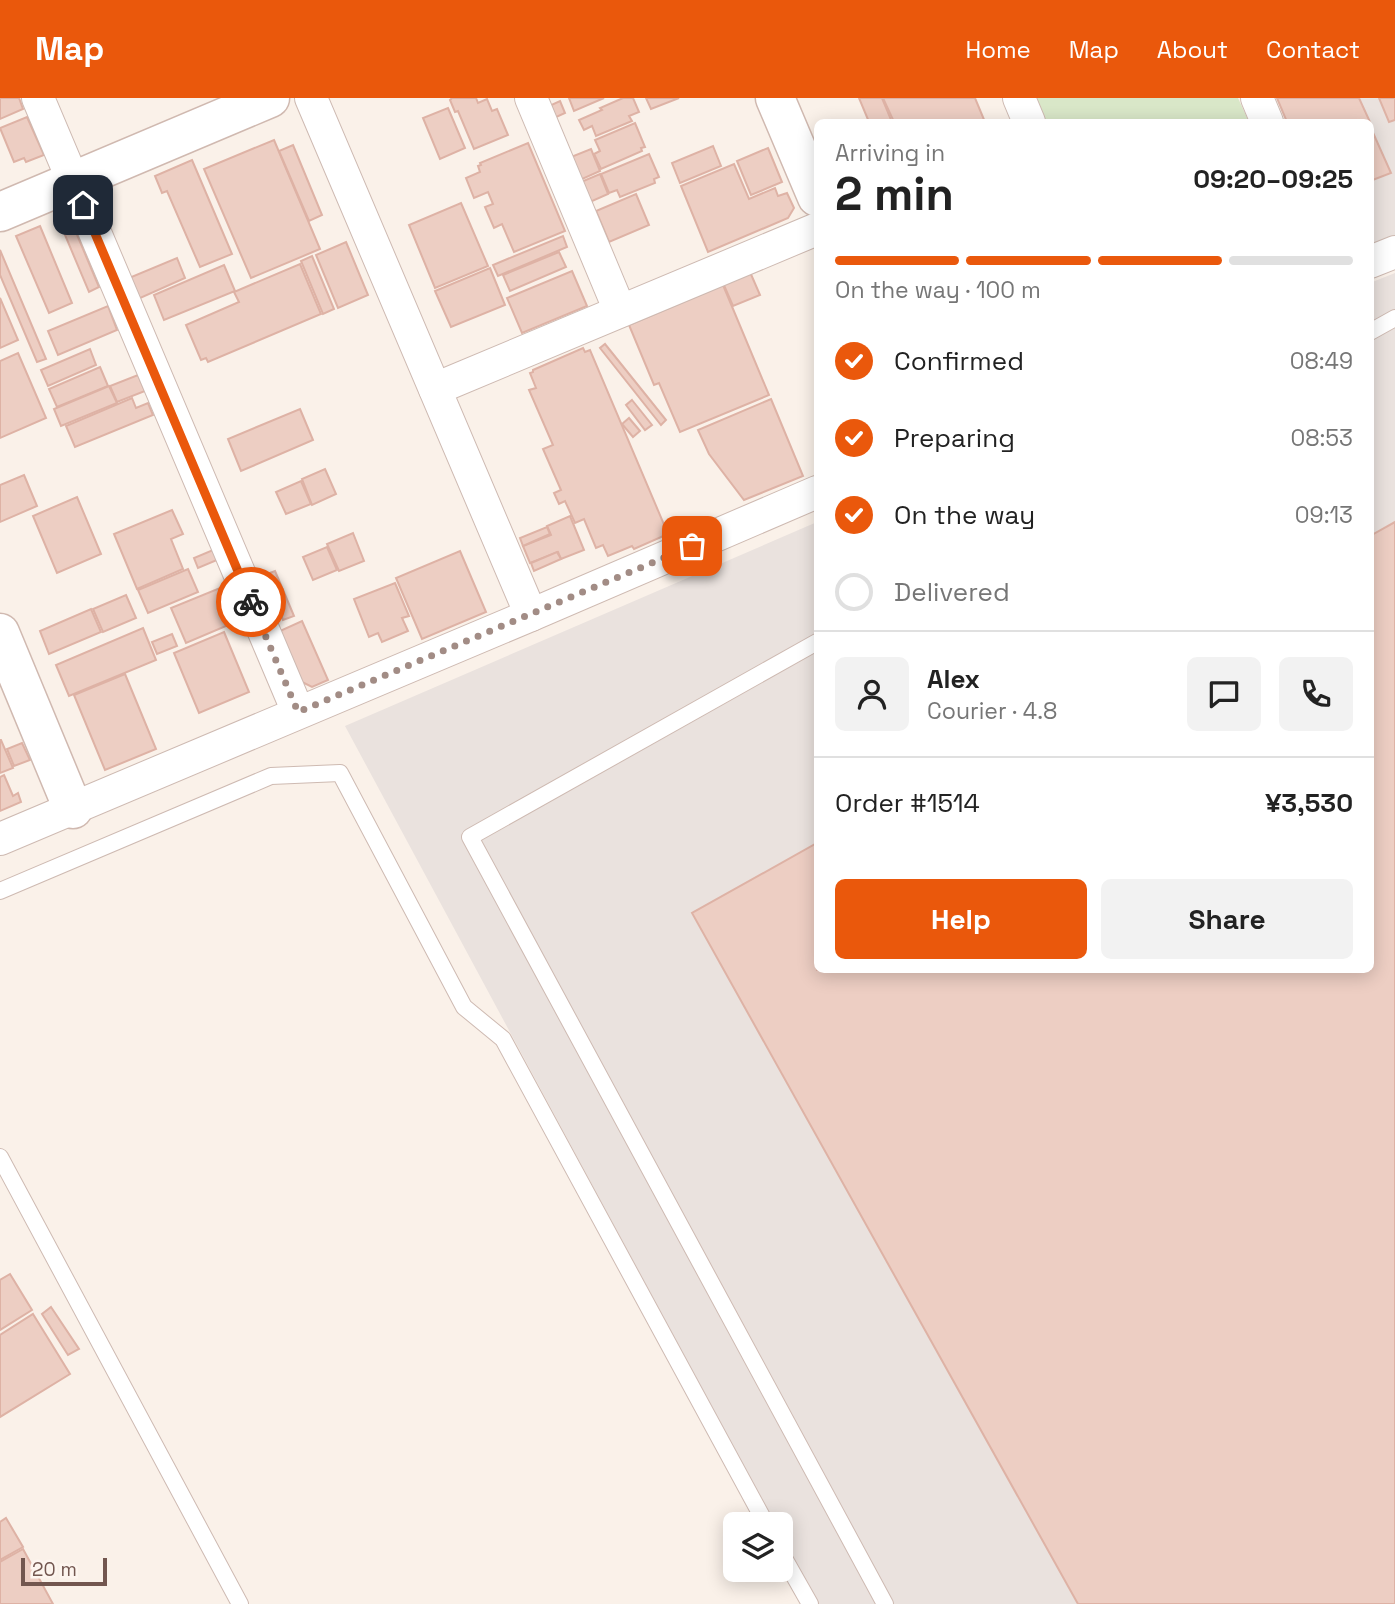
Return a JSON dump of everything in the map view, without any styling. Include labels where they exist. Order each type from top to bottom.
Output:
[{"type":"street","points":[[38,98],[298,712]]},
{"type":"street","points":[[0,212],[270,98]]},
{"type":"street","points":[[311,98],[531,615]]},
{"type":"street","points":[[531,98],[621,312]]},
{"type":"street","points":[[775,98],[814,190]]},
{"type":"street","points":[[1019,98],[1028,119]]},
{"type":"street","points":[[1257,98],[1266,119]]},
{"type":"street","points":[[435,390],[814,230]]},
{"type":"street","points":[[1374,260],[1395,252]]},
{"type":"street","points":[[0,839],[814,493]]},
{"type":"street","points":[[0,632],[74,809]]},
{"type":"lane","points":[[1374,330],[1395,318]]},
{"type":"lane","points":[[814,644],[470,837],[885,1604]]},
{"type":"lane","points":[[0,891],[271,776],[340,773],[464,1007],[503,1039],[759,1512]]},
{"type":"lane","points":[[0,1157],[240,1604]]},
{"type":"lane","points":[[793,1574],[810,1604]]},
{"type":"shaded area","points":[[1276,98],[1395,98],[1395,238],[1374,247],[1374,119],[1285,119]]},
{"type":"shaded area","points":[[1395,273],[1395,1604],[818,1604],[793,1557],[793,1512],[769,1512],[345,726],[814,523],[814,973],[1374,973],[1374,281]]},
{"type":"green space","points":[[1034,98],[1238,98],[1248,119],[1044,119]]},
{"type":"building","points":[[0,98],[19,98],[23,109],[0,119]]},
{"type":"building","points":[[476,98],[478,103],[487,99],[492,111],[497,109],[508,135],[474,149],[458,111],[455,112],[450,100]]},
{"type":"building","points":[[569,98],[604,98],[574,111]]},
{"type":"building","points":[[623,98],[633,98],[639,112],[629,116],[632,121],[596,136],[592,126],[584,130],[579,120]]},
{"type":"building","points":[[646,98],[679,98],[651,109]]},
{"type":"building","points":[[859,98],[882,98],[891,119],[868,119]]},
{"type":"building","points":[[883,98],[975,98],[984,119],[893,119]]},
{"type":"building","points":[[1277,98],[1359,98],[1369,119],[1286,119]]},
{"type":"building","points":[[1379,98],[1395,98],[1395,120],[1389,122]]},
{"type":"building","points":[[560,101],[565,113],[552,119],[547,107]]},
{"type":"building","points":[[448,108],[465,148],[440,159],[423,118]]},
{"type":"building","points":[[27,117],[44,155],[26,162],[24,158],[14,162],[0,128]]},
{"type":"building","points":[[635,123],[645,147],[641,148],[642,151],[601,169],[594,154],[600,151],[595,140]]},
{"type":"building","points":[[1374,135],[1391,173],[1374,179]]},
{"type":"building","points":[[274,140],[320,249],[251,278],[204,169]]},
{"type":"building","points":[[528,143],[565,231],[514,252],[502,224],[494,228],[485,207],[493,204],[488,192],[474,198],[466,178],[480,172],[480,163]]},
{"type":"building","points":[[293,145],[322,215],[309,221],[279,151]]},
{"type":"building","points":[[713,146],[721,166],[680,183],[672,163]]},
{"type":"building","points":[[768,148],[782,182],[751,195],[737,161]]},
{"type":"building","points":[[591,149],[600,171],[580,180],[571,157]]},
{"type":"building","points":[[649,154],[659,177],[654,179],[655,183],[620,197],[617,190],[609,193],[601,174]]},
{"type":"building","points":[[192,160],[232,254],[200,267],[167,191],[162,193],[155,176]]},
{"type":"building","points":[[734,164],[749,199],[775,188],[778,196],[787,193],[794,208],[788,218],[708,252],[681,186]]},
{"type":"building","points":[[600,174],[608,194],[590,202],[581,182]]},
{"type":"building","points":[[636,194],[649,225],[609,242],[596,211]]},
{"type":"building","points":[[461,203],[488,266],[435,288],[409,225]]},
{"type":"building","points":[[70,218],[99,287],[89,292],[60,223]]},
{"type":"building","points":[[40,226],[72,303],[49,313],[16,236]]},
{"type":"building","points":[[563,236],[567,247],[498,276],[493,265]]},
{"type":"building","points":[[346,242],[368,295],[338,308],[316,255]]},
{"type":"building","points":[[0,250],[46,359],[37,362],[0,275]]},
{"type":"building","points":[[559,252],[566,267],[510,291],[503,275]]},
{"type":"building","points":[[312,256],[334,309],[323,314],[301,261]]},
{"type":"building","points":[[177,258],[185,278],[138,299],[129,278]]},
{"type":"building","points":[[300,264],[321,314],[208,362],[206,358],[201,360],[186,325],[239,302],[234,292]]},
{"type":"building","points":[[224,265],[235,291],[164,320],[154,295]]},
{"type":"building","points":[[490,268],[505,305],[451,327],[435,291]]},
{"type":"building","points":[[572,271],[587,306],[522,333],[507,298]]},
{"type":"building","points":[[750,272],[760,295],[733,306],[723,283]]},
{"type":"building","points":[[723,285],[769,395],[680,432],[659,383],[654,385],[629,325]]},
{"type":"building","points":[[0,298],[18,340],[0,348]]},
{"type":"building","points":[[108,306],[117,330],[58,355],[48,331]]},
{"type":"building","points":[[605,344],[666,420],[661,425],[600,348]]},
{"type":"building","points":[[583,348],[585,352],[590,350],[668,534],[634,549],[632,546],[608,556],[603,545],[596,548],[584,519],[575,523],[565,501],[559,504],[554,493],[561,490],[543,449],[553,445],[529,390],[536,388],[530,373],[533,370]]},
{"type":"building","points":[[90,349],[96,365],[48,386],[41,370]]},
{"type":"building","points":[[18,353],[46,418],[0,438],[0,361]]},
{"type":"building","points":[[100,367],[108,386],[57,407],[49,389]]},
{"type":"building","points":[[138,375],[145,391],[117,402],[110,386]]},
{"type":"building","points":[[109,386],[117,403],[61,426],[54,409]]},
{"type":"building","points":[[132,398],[136,408],[148,403],[153,415],[75,447],[66,426]]},
{"type":"building","points":[[771,399],[803,476],[744,500],[709,454],[698,430]]},
{"type":"building","points":[[632,400],[652,425],[645,430],[626,405]]},
{"type":"building","points":[[300,409],[313,440],[241,471],[228,439]]},
{"type":"building","points":[[629,418],[640,431],[633,437],[622,424]]},
{"type":"building","points":[[325,469],[336,494],[312,505],[302,479]]},
{"type":"building","points":[[24,475],[37,506],[0,522],[0,485]]},
{"type":"building","points":[[301,481],[311,504],[286,514],[276,492]]},
{"type":"building","points":[[77,497],[101,554],[57,573],[33,516]]},
{"type":"building","points":[[172,510],[183,534],[171,539],[183,569],[137,589],[114,534]]},
{"type":"building","points":[[570,516],[584,550],[561,559],[558,552],[530,563],[523,546],[551,535],[547,526]]},
{"type":"building","points":[[1395,522],[1395,1604],[1078,1604],[692,913],[814,845],[814,973],[1374,973],[1374,534]]},
{"type":"building","points":[[547,527],[550,534],[523,546],[520,538]]},
{"type":"building","points":[[353,533],[364,561],[339,571],[327,544]]},
{"type":"building","points":[[327,547],[337,570],[313,580],[303,557]]},
{"type":"building","points":[[213,550],[217,560],[198,568],[194,558]]},
{"type":"building","points":[[460,551],[486,612],[422,639],[396,578]]},
{"type":"building","points":[[557,552],[561,559],[534,571],[531,563]]},
{"type":"building","points":[[188,569],[198,592],[148,613],[138,590]]},
{"type":"building","points":[[275,571],[294,616],[283,620],[264,575]]},
{"type":"building","points":[[395,583],[409,616],[402,618],[408,631],[382,642],[378,633],[369,637],[354,599]]},
{"type":"building","points":[[220,588],[226,603],[218,607],[226,626],[186,643],[171,608]]},
{"type":"building","points":[[126,595],[136,618],[103,632],[93,609]]},
{"type":"building","points":[[235,600],[243,618],[226,625],[219,607]]},
{"type":"building","points":[[91,609],[101,632],[49,654],[40,631]]},
{"type":"building","points":[[302,621],[328,680],[312,687],[302,682],[280,631]]},
{"type":"building","points":[[143,628],[156,660],[69,696],[56,665]]},
{"type":"building","points":[[224,632],[249,692],[199,713],[174,653]]},
{"type":"building","points":[[172,634],[177,646],[157,654],[152,642]]},
{"type":"building","points":[[125,674],[156,749],[105,770],[74,695]]},
{"type":"building","points":[[0,740],[13,768],[0,773]]},
{"type":"building","points":[[22,743],[30,760],[14,766],[7,749]]},
{"type":"building","points":[[4,775],[13,796],[18,793],[21,802],[0,811],[0,777]]},
{"type":"building","points":[[10,1274],[32,1310],[0,1330],[0,1280]]},
{"type":"building","points":[[51,1307],[79,1349],[68,1355],[42,1314]]},
{"type":"building","points":[[33,1314],[70,1374],[0,1417],[0,1335]]},
{"type":"building","points":[[6,1518],[23,1547],[0,1560],[0,1522]]},
{"type":"building","points":[[23,1549],[53,1604],[0,1604],[0,1562]]},
{"type":"way so far","points":[[251,602],[298,712],[692,546]]},
{"type":"route","points":[[83,205],[251,602]]}]
